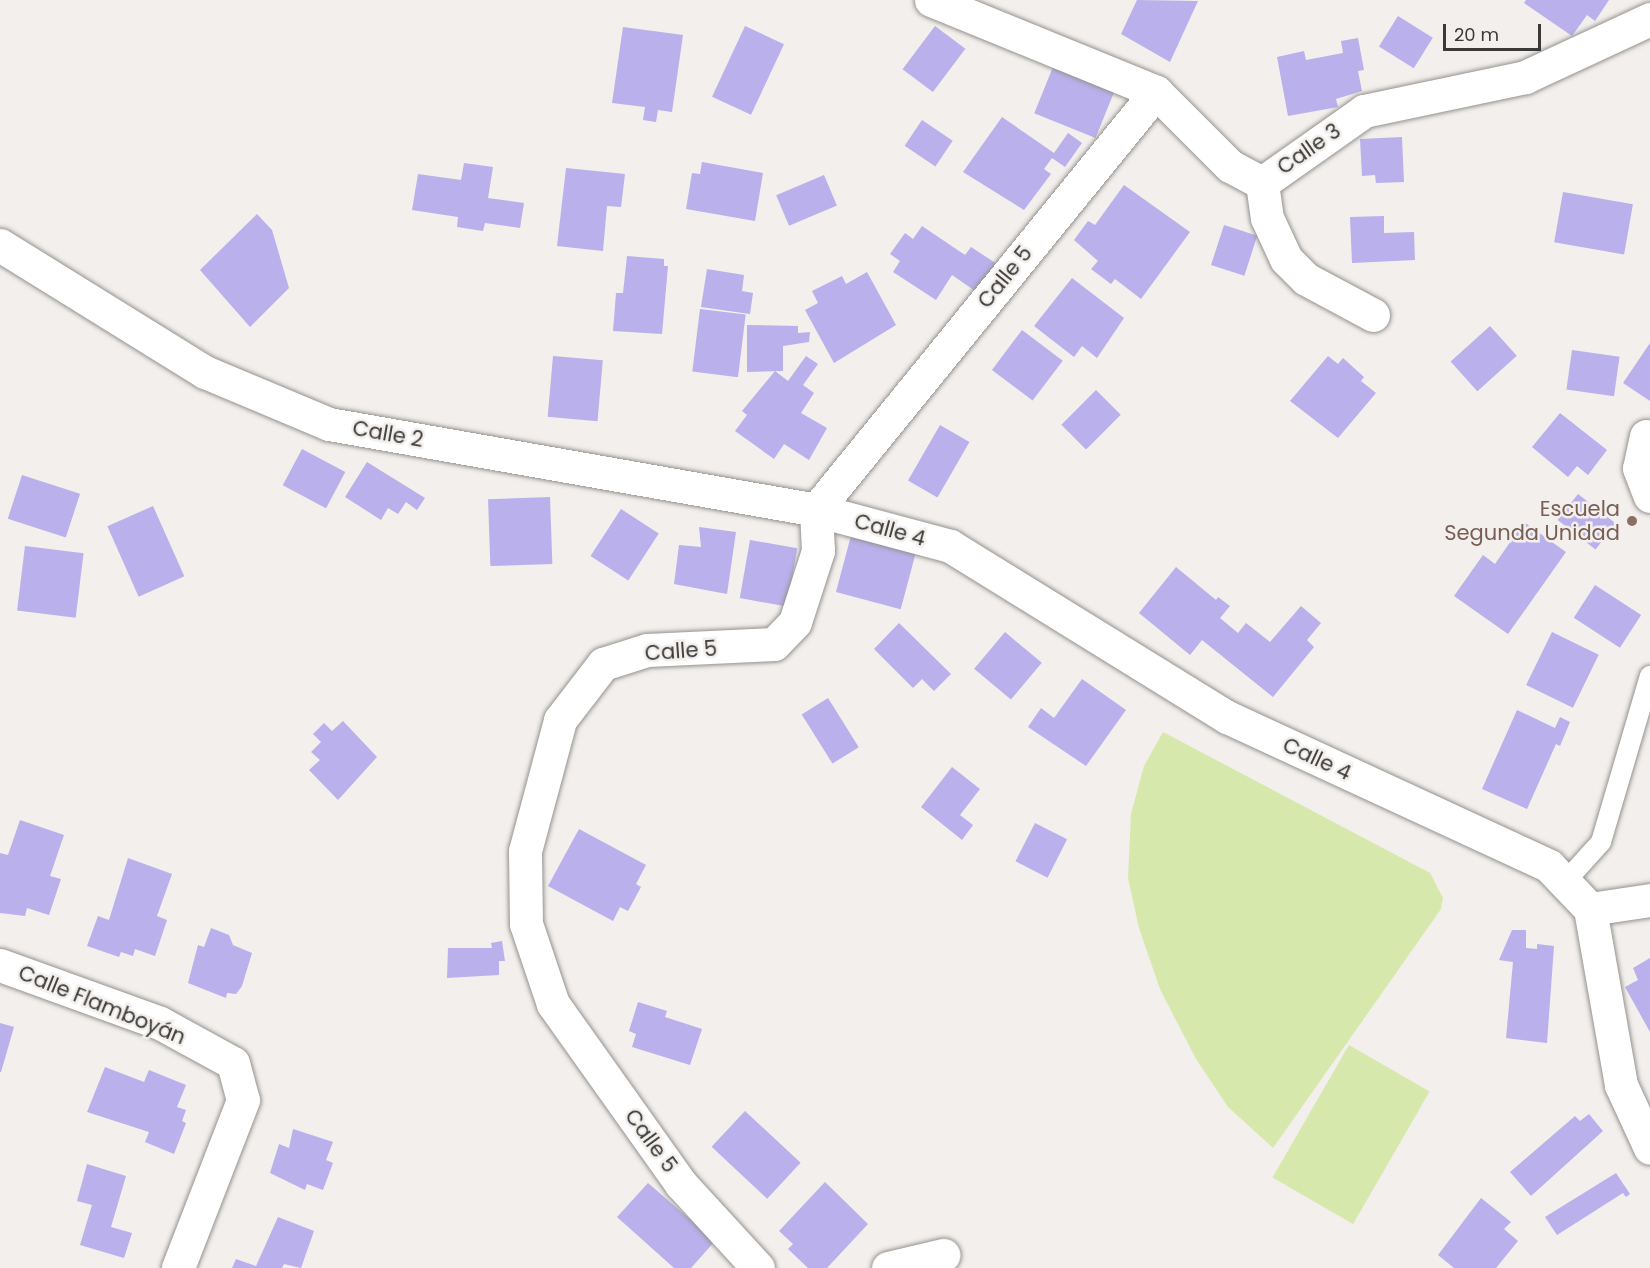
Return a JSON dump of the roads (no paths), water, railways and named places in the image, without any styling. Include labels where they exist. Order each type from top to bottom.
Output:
[{"type":"street","name":"Calle 3","points":[[931,0],[1156,92],[1230,166],[1262,183],[1364,111],[1526,77],[1650,19]]},
{"type":"street","name":"Calle 5","points":[[742,1264],[681,1184],[553,1004],[526,924],[525,851],[560,720],[603,664],[647,650],[774,644],[795,622],[818,551],[816,510],[1156,92]]},
{"type":"street","points":[[1262,183],[1267,218],[1286,259],[1306,279],[1373,315]]},
{"type":"street","name":"Calle 2","points":[[0,245],[205,372],[329,424],[816,510]]},
{"type":"street","points":[[1646,436],[1639,468],[1650,496]]},
{"type":"street","name":"Calle 4","points":[[816,510],[950,546],[1227,717],[1549,866],[1590,909]]},
{"type":"street","points":[[1650,900],[1590,909],[1621,1085],[1650,1148]]},
{"type":"street","name":"Calle Flamboyán","points":[[0,965],[160,1023],[233,1063],[243,1100],[178,1268]]},
{"type":"street","points":[[888,1268],[943,1255]]},
{"type":"lane","points":[[1565,882],[1601,842],[1650,676]]},
{"type":"place","name":"Escuela Segunda Unidad","points":[[1632,521]]}]
